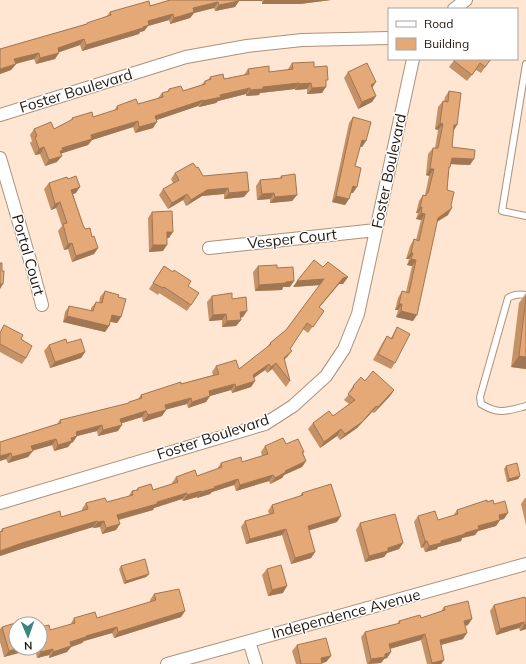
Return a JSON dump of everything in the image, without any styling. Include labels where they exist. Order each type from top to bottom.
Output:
[{"type":"street","points":[[455,8],[466,0]]},
{"type":"street","name":"Foster Boulevard","points":[[0,115],[186,58],[247,46],[302,40],[388,38]]},
{"type":"street","name":"Foster Boulevard","points":[[0,503],[265,424],[293,406],[326,376],[344,349],[358,314],[413,60]]},
{"type":"street","name":"Portal Court","points":[[0,158],[42,305]]},
{"type":"street","name":"Vesper Court","points":[[208,248],[376,230]]},
{"type":"street","name":"Independence Avenue","points":[[167,664],[526,564]]},
{"type":"street","points":[[249,641],[256,664]]},
{"type":"lane","points":[[526,64],[502,211],[526,216]]},
{"type":"lane","points":[[526,295],[518,294],[508,298],[480,397],[481,404],[496,411],[526,406]]},
{"type":"building","points":[[170,0],[239,1],[219,5],[218,2],[193,8],[194,12],[174,18],[173,14],[148,21],[149,25],[143,28],[86,45],[84,39],[58,48],[59,53],[40,58],[39,53],[14,59],[16,64],[0,69],[0,49],[87,24],[111,15],[110,12],[149,1],[150,6]]},
{"type":"building","points":[[490,60],[485,67],[480,63],[472,75],[454,61]]},
{"type":"building","points":[[314,62],[314,67],[327,66],[328,80],[326,80],[326,87],[312,88],[311,83],[299,83],[263,87],[263,89],[250,90],[250,88],[220,95],[221,97],[203,100],[155,116],[157,122],[139,127],[138,121],[91,135],[92,139],[62,148],[63,150],[60,151],[62,156],[49,160],[44,147],[39,149],[35,137],[37,136],[34,129],[51,122],[54,129],[73,119],[72,118],[92,112],[93,117],[118,109],[117,106],[136,99],[138,104],[163,97],[162,93],[169,91],[169,89],[181,86],[183,91],[205,84],[205,81],[211,79],[210,77],[223,74],[224,79],[249,74],[248,69],[269,66],[269,72],[293,69],[292,63]]},
{"type":"building","points":[[367,63],[376,82],[371,85],[376,96],[362,102],[348,72]]},
{"type":"building","points":[[449,91],[461,93],[457,125],[454,125],[452,147],[475,150],[474,159],[452,158],[449,167],[447,190],[454,192],[451,205],[452,208],[438,218],[417,315],[401,311],[402,304],[399,304],[402,291],[409,293],[416,260],[411,259],[413,253],[411,253],[414,239],[419,241],[425,214],[421,213],[422,207],[420,207],[423,195],[426,196],[428,193],[434,169],[430,169],[433,148],[438,148],[443,124],[440,123],[443,101],[448,102]]},
{"type":"building","points":[[353,117],[371,122],[366,141],[362,140],[355,166],[361,168],[357,187],[353,186],[349,199],[336,196]]},
{"type":"building","points":[[193,163],[197,168],[198,167],[203,176],[247,172],[249,191],[229,193],[228,188],[207,190],[191,200],[187,194],[172,203],[163,189],[179,180],[175,173]]},
{"type":"building","points":[[295,174],[297,195],[275,197],[274,193],[262,194],[260,180],[282,178],[281,176]]},
{"type":"building","points":[[76,176],[80,187],[71,190],[83,225],[85,229],[90,228],[92,237],[94,236],[98,248],[76,256],[72,243],[68,244],[63,224],[67,223],[60,202],[55,204],[49,183],[67,177],[68,179]]},
{"type":"building","points":[[172,211],[173,232],[167,232],[167,245],[153,245],[152,212]]},
{"type":"building","points":[[314,260],[323,267],[328,262],[348,277],[343,278],[319,307],[324,311],[313,327],[307,323],[290,349],[292,351],[284,358],[290,381],[276,363],[271,367],[269,364],[253,375],[255,381],[236,387],[235,384],[209,391],[210,396],[192,402],[191,398],[165,405],[166,410],[148,415],[146,411],[120,419],[122,425],[103,430],[102,425],[76,432],[77,436],[71,438],[72,441],[58,445],[56,439],[31,446],[33,451],[12,457],[11,453],[0,456],[0,442],[61,423],[60,420],[129,403],[142,398],[141,395],[181,382],[181,384],[219,374],[216,366],[236,360],[239,369],[286,330],[324,279],[297,281]]},
{"type":"building","points":[[0,263],[2,263],[2,271],[4,271],[3,284],[0,284]]},
{"type":"building","points":[[277,265],[277,268],[293,267],[294,281],[259,285],[258,266]]},
{"type":"building","points":[[164,266],[173,272],[174,270],[191,281],[188,286],[199,293],[191,305],[164,287],[163,288],[153,283]]},
{"type":"building","points":[[105,291],[119,295],[118,297],[126,299],[121,317],[112,315],[109,326],[67,316],[69,306],[93,311],[96,302],[102,303]]},
{"type":"building","points":[[232,293],[232,299],[246,297],[247,311],[240,312],[241,320],[227,321],[226,314],[213,315],[212,296]]},
{"type":"building","points":[[526,297],[526,357],[519,356]]},
{"type":"building","points":[[4,325],[23,335],[21,339],[32,346],[26,358],[0,344],[0,333]]},
{"type":"building","points":[[397,327],[410,334],[395,363],[378,354],[387,336],[392,339]]},
{"type":"building","points":[[66,339],[67,343],[81,339],[85,352],[55,362],[49,345]]},
{"type":"building","points":[[373,371],[394,390],[378,407],[376,406],[362,422],[345,434],[341,429],[324,442],[313,423],[329,411],[333,416],[355,400],[348,394],[361,377],[365,381]]},
{"type":"building","points":[[283,438],[286,444],[298,439],[306,461],[285,471],[286,472],[275,478],[273,475],[240,485],[238,479],[214,487],[215,488],[187,495],[187,493],[157,502],[157,504],[117,515],[120,524],[106,528],[104,521],[97,521],[0,551],[0,532],[3,531],[2,529],[60,511],[61,517],[88,509],[86,503],[105,498],[107,502],[133,495],[132,491],[151,484],[153,490],[178,482],[176,477],[195,470],[197,476],[222,467],[221,463],[241,457],[242,462],[268,454],[265,446]]},
{"type":"building","points":[[517,463],[520,476],[509,479],[506,466]]},
{"type":"building","points":[[331,484],[341,516],[308,526],[315,552],[295,558],[286,529],[250,539],[245,521],[274,513],[272,505],[303,495],[302,493]]},
{"type":"building","points":[[487,500],[487,502],[493,500],[494,504],[505,501],[508,513],[499,515],[500,520],[478,526],[479,529],[441,541],[441,543],[429,546],[427,541],[425,541],[418,516],[435,511],[438,520],[458,514],[457,510]]},
{"type":"building","points":[[395,514],[403,543],[388,548],[388,551],[369,556],[360,523]]},
{"type":"building","points":[[145,559],[149,574],[126,581],[121,566]]},
{"type":"building","points":[[281,565],[287,586],[272,590],[267,569]]},
{"type":"building","points":[[179,589],[185,611],[118,632],[117,627],[70,642],[71,646],[53,652],[53,649],[48,650],[48,625],[50,630],[75,623],[74,618],[95,612],[97,618],[156,600],[154,594]]},
{"type":"building","points":[[525,597],[526,624],[524,625],[524,622],[500,629],[494,605]]},
{"type":"building","points":[[468,601],[472,619],[464,621],[467,633],[440,640],[444,660],[432,663],[425,634],[389,644],[391,652],[385,654],[385,657],[371,659],[365,632],[400,623],[399,621],[420,615],[421,618],[445,610],[444,607]]},
{"type":"building","points":[[8,625],[8,648],[2,627]]},
{"type":"building","points":[[326,638],[331,656],[321,658],[322,664],[301,664],[297,645]]}]
